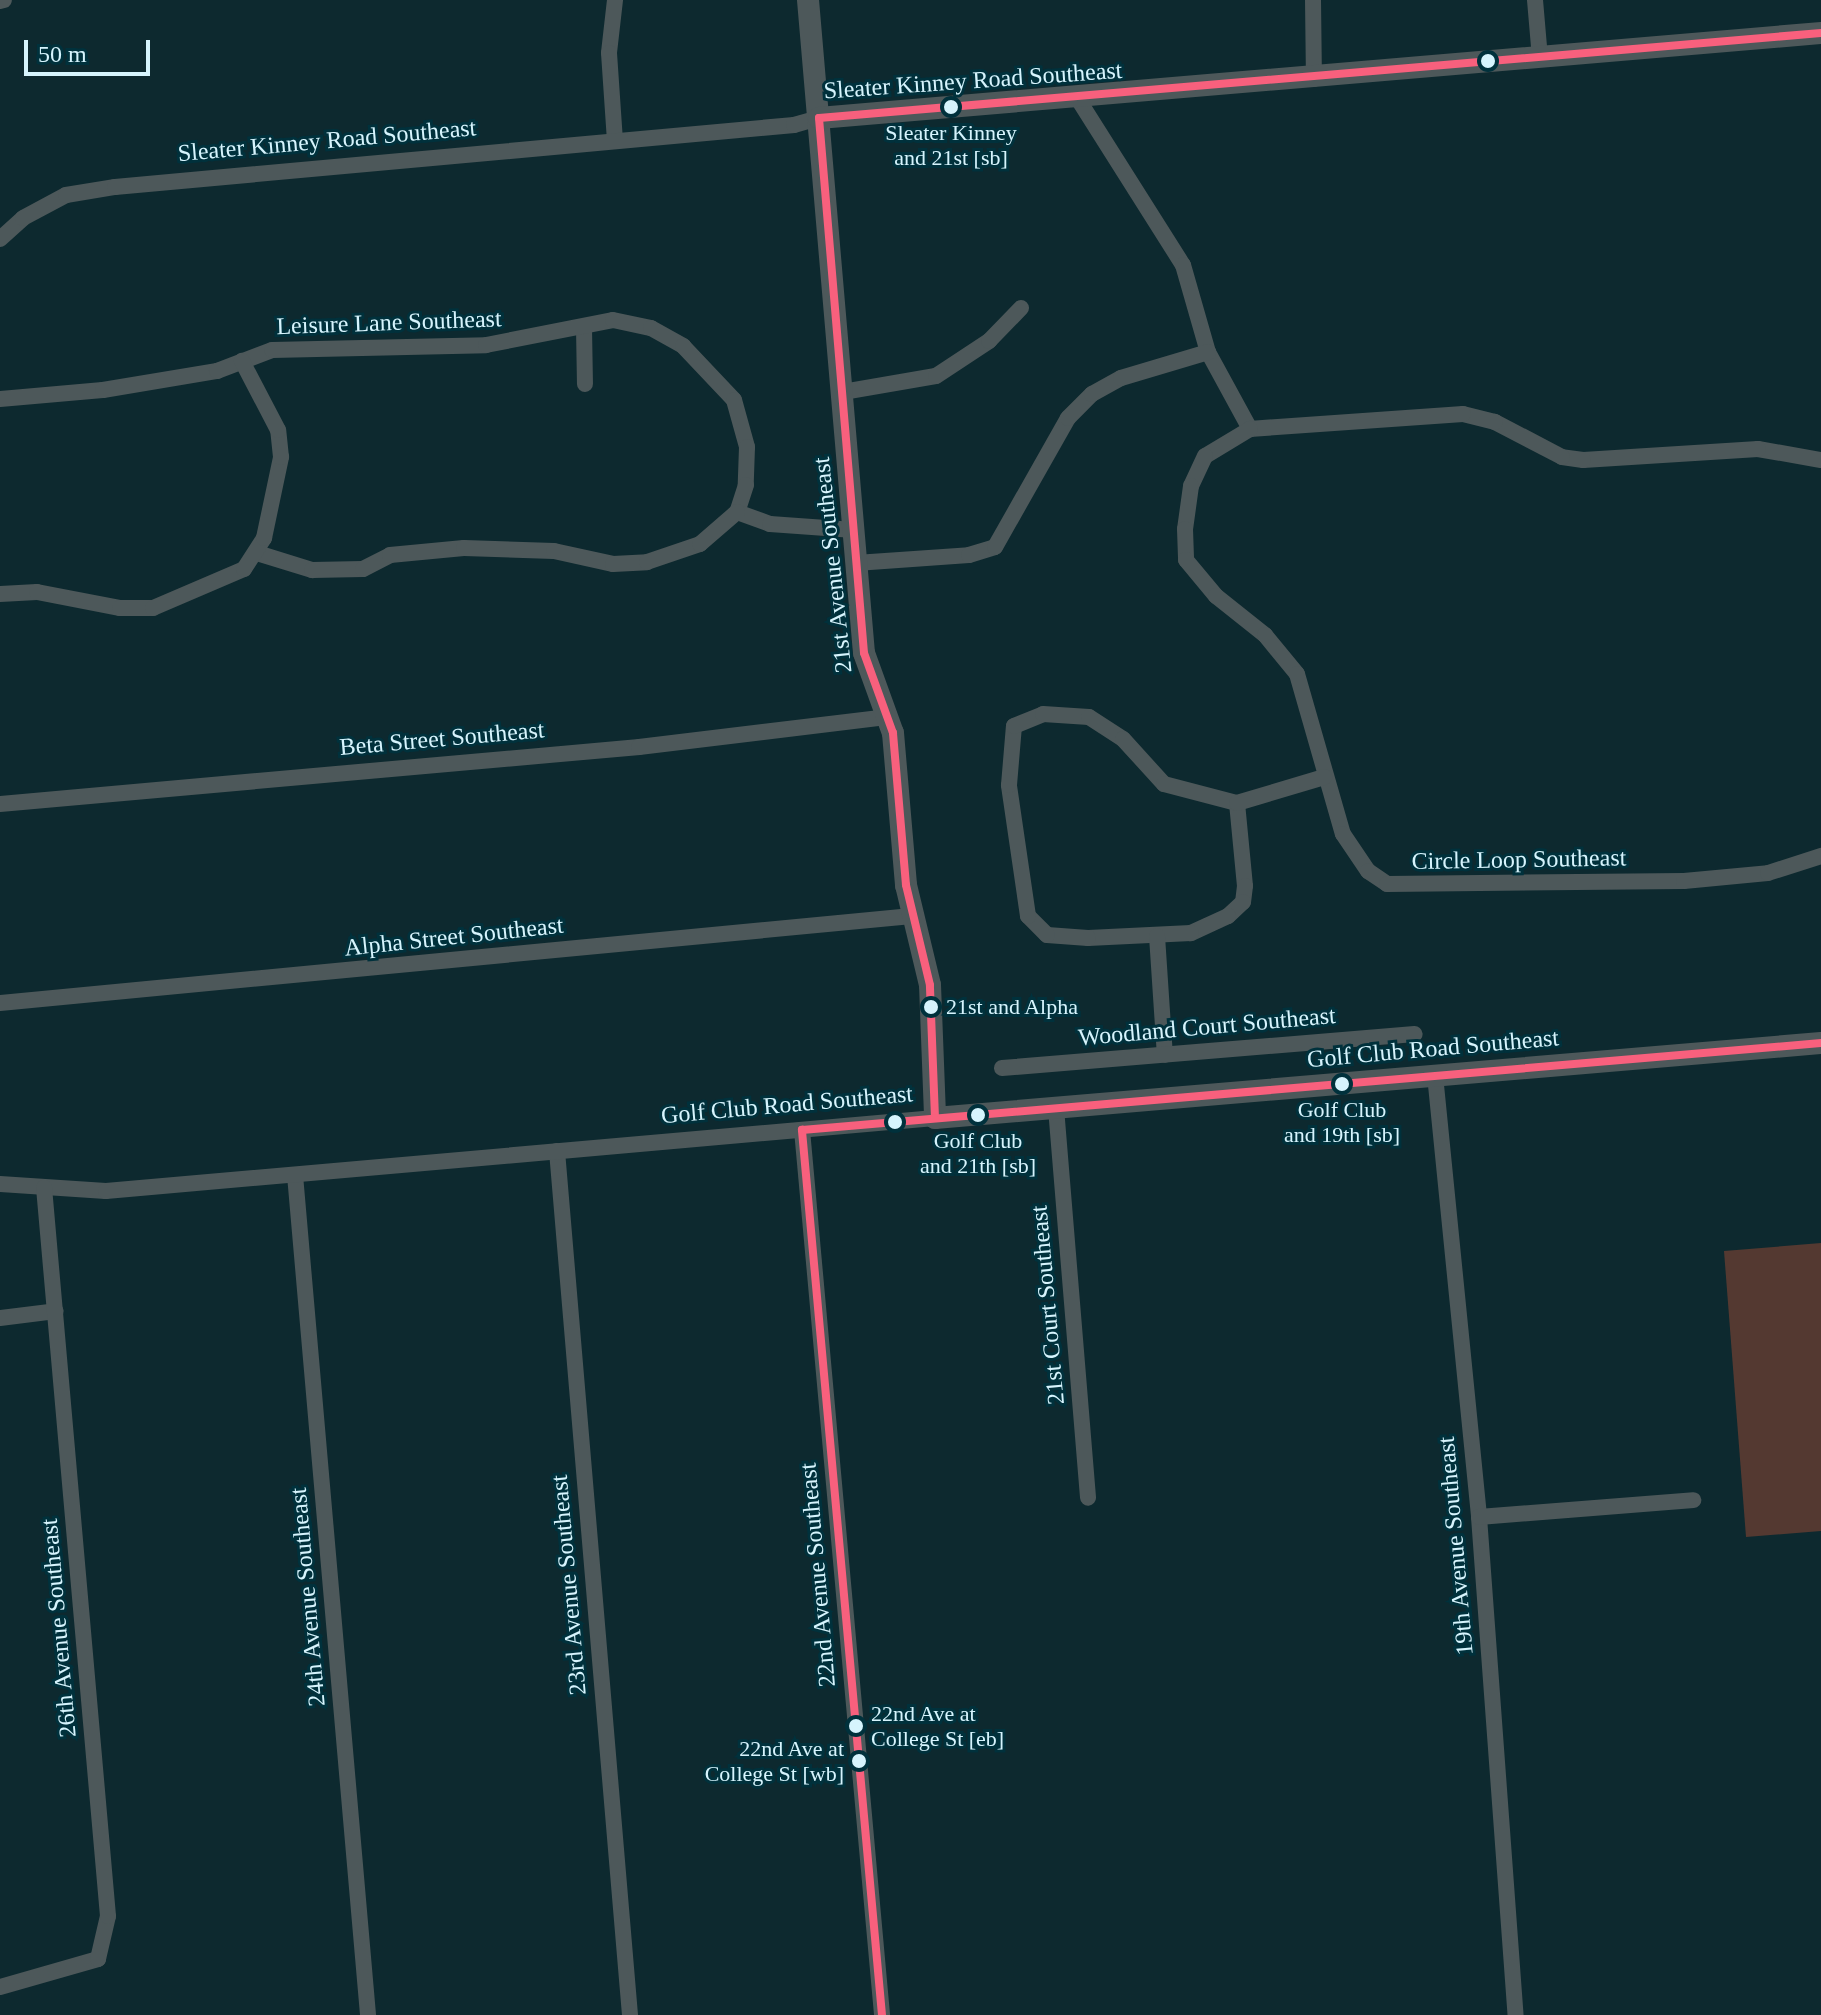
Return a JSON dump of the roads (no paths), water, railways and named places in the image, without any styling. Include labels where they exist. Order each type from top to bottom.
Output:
[{"type":"street","points":[[615,0],[609,53],[615,140]]},
{"type":"street","name":"21st Avenue Southeast","points":[[808,0],[856,563],[869,678],[888,717],[912,916],[930,985],[935,1118]]},
{"type":"street","points":[[1313,0],[1314,79]]},
{"type":"street","points":[[1535,0],[1540,58]]},
{"type":"street","name":"Sleater Kinney Road Southeast","points":[[0,239],[23,218],[78,193],[819,118],[1314,79],[1821,33]]},
{"type":"street","points":[[1078,99],[1183,265],[1208,352],[1250,429],[1463,414],[1495,422],[1562,457],[1583,460],[1758,449],[1821,460]]},
{"type":"street","points":[[843,392],[936,376],[989,341],[1021,308]]},
{"type":"street","name":"Leisure Lane Southeast","points":[[0,399],[103,390],[217,371],[272,350],[486,345],[613,320],[651,328],[683,346],[715,374],[745,427],[746,485],[737,512]]},
{"type":"street","points":[[584,328],[585,384]]},
{"type":"street","points":[[856,563],[969,555],[995,547],[1068,418],[1092,394],[1121,378],[1208,352]]},
{"type":"street","points":[[0,594],[37,592],[120,608],[153,608],[216,585],[244,569],[257,553],[278,485],[281,457],[278,430],[242,361]]},
{"type":"street","name":"Circle Loop Southeast","points":[[1250,429],[1205,456],[1195,476],[1185,529],[1186,560],[1216,596],[1265,635],[1297,674],[1324,777],[1343,834],[1368,871],[1387,884],[1684,881],[1768,873],[1821,856]]},
{"type":"street","points":[[257,553],[312,570],[363,569],[390,555],[464,548],[554,551],[613,564],[647,562],[700,544],[737,512],[770,524],[854,530]]},
{"type":"street","points":[[1237,803],[1243,902],[1228,916],[1191,933],[1157,936],[1047,935],[1028,916],[1009,785],[1014,726],[1043,714],[1089,717],[1123,739],[1164,784],[1237,803],[1324,777]]},
{"type":"street","name":"Beta Street Southeast","points":[[0,804],[639,747],[888,717]]},
{"type":"street","name":"Alpha Street Southeast","points":[[0,1003],[912,916]]},
{"type":"street","points":[[1157,936],[1165,1055]]},
{"type":"street","name":"Woodland Court Southeast","points":[[1002,1068],[1415,1034]]},
{"type":"street","name":"Golf Club Road Southeast","points":[[0,1184],[106,1191],[1821,1043]]},
{"type":"street","name":"19th Avenue Southeast","points":[[1435,1075],[1479,1517],[1516,2015]]},
{"type":"street","name":"21st Court Southeast","points":[[1056,1108],[1088,1498]]},
{"type":"street","name":"22nd Avenue Southeast","points":[[802,1130],[882,2015]]},
{"type":"street","name":"23rd Avenue Southeast","points":[[557,1151],[630,2015]]},
{"type":"street","name":"24th Avenue Southeast","points":[[295,1175],[368,2015]]},
{"type":"street","name":"26th Avenue Southeast","points":[[0,1987],[87,1965],[103,1951],[107,1925],[44,1188]]},
{"type":"street","points":[[0,1318],[56,1311]]},
{"type":"street","points":[[1479,1517],[1693,1500]]},
{"type":"place","name":"Sleater Kinney and 21st [sb]","points":[[951,107]]},
{"type":"place","name":"21st and Alpha","points":[[931,1007]]},
{"type":"place","name":"Golf Club and 19th [sb]","points":[[1342,1084]]},
{"type":"place","name":"Golf Club and 21th [sb]","points":[[978,1115]]},
{"type":"place","name":"22nd Ave at College St [eb]","points":[[856,1726]]},
{"type":"place","name":"22nd Ave at College St [wb]","points":[[859,1761]]}]
